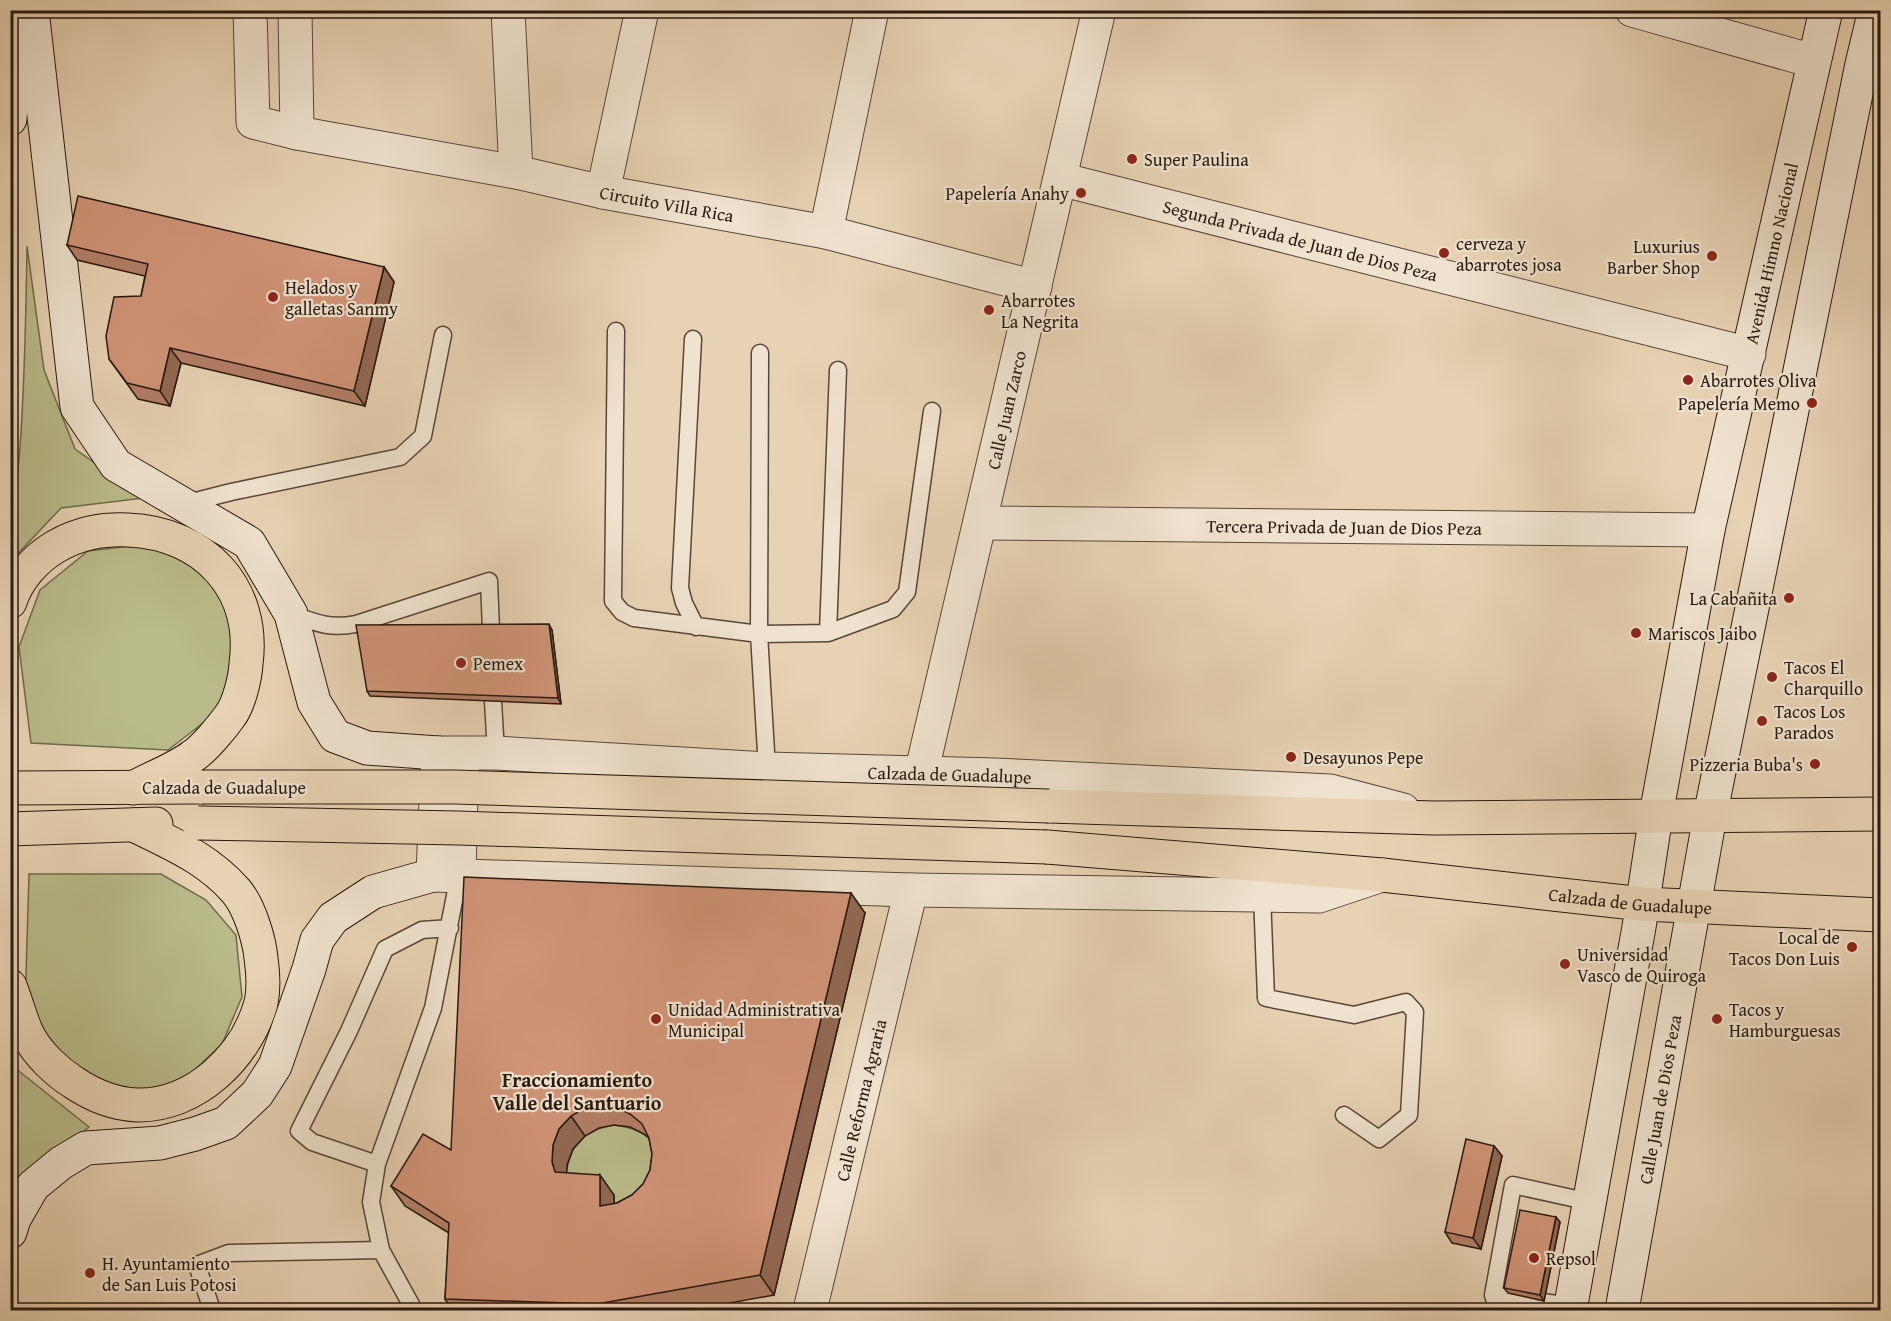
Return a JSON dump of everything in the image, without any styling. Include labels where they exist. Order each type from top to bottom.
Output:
[{"type":"main road","points":[[10,602],[28,570],[43,555],[77,535],[97,530],[135,530],[174,538],[192,546],[209,558],[223,575],[235,594],[245,618],[249,645],[245,678],[232,714],[194,755],[130,788]]},
{"type":"main road","name":"Calzada de Guadalupe","points":[[10,788],[454,786],[1434,818],[1881,814]]},
{"type":"main road","name":"Calzada de Guadalupe","points":[[10,829],[198,822],[470,828],[1047,848],[1382,875],[1643,904],[1881,915]]},
{"type":"main road","points":[[10,986],[29,1037],[43,1055],[62,1075],[86,1090],[111,1101],[136,1105],[162,1103],[183,1096],[218,1072],[237,1052],[251,1030],[261,1001],[262,971],[259,942],[249,916],[237,892],[201,859],[130,825]]},
{"type":"street","points":[[10,119],[18,10]]},
{"type":"street","name":"Calzada de Guadalupe","points":[[32,10],[77,407],[116,465],[249,543],[291,614],[314,702],[335,735],[367,748],[451,754],[496,753],[767,769],[996,775],[1330,791],[1434,818]]},
{"type":"street","name":"Circuito Villa Rica","points":[[250,10],[253,122],[297,133],[516,172],[603,192],[826,232],[1035,287]]},
{"type":"street","points":[[295,10],[297,133]]},
{"type":"street","points":[[508,10],[516,172]]},
{"type":"street","points":[[603,192],[642,10]]},
{"type":"street","points":[[826,232],[872,10]]},
{"type":"street","name":"Calle Juan Zarco","points":[[921,774],[1099,10]]},
{"type":"street","points":[[1632,10],[1813,61]]},
{"type":"street","name":"Avenida Himno Nacional","points":[[1656,815],[1708,530],[1826,10]]},
{"type":"street","points":[[1710,816],[1871,67],[1875,10]]},
{"type":"street","name":"Segunda Privada de Juan de Dios Peza","points":[[1060,179],[1749,354]]},
{"type":"street","name":"Tercera Privada de Juan de Dios Peza","points":[[980,523],[1708,530]]},
{"type":"street","points":[[446,875],[451,754]]},
{"type":"street","points":[[1571,1308],[1643,904],[1656,815]]},
{"type":"street","name":"Calle Juan de Dios Peza","points":[[1622,1311],[1710,816]]},
{"type":"street","name":"Calzada de Guadalupe","points":[[10,1232],[14,1219],[33,1186],[62,1162],[86,1148],[160,1143],[195,1134],[226,1123],[257,1094],[275,1066],[317,940],[333,918],[373,892],[446,875],[911,890],[1319,896],[1382,875]]},
{"type":"street","name":"Calle Reforma Agraria","points":[[810,1311],[911,890]]},
{"type":"lane","points":[[616,331],[613,601],[622,612],[634,618],[759,634],[828,633],[893,609],[907,592],[932,411]]},
{"type":"lane","points":[[183,504],[400,457],[423,436],[443,335]]},
{"type":"lane","points":[[693,339],[680,588],[684,603],[696,627]]},
{"type":"lane","points":[[760,353],[759,634],[767,769]]},
{"type":"lane","points":[[828,633],[838,370]]},
{"type":"lane","points":[[291,614],[321,625],[338,627],[356,624],[489,581],[491,630]]},
{"type":"lane","points":[[492,701],[496,753]]},
{"type":"lane","points":[[414,1311],[381,1250],[371,1202],[377,1164],[433,1008],[450,928],[446,875]]},
{"type":"lane","points":[[1262,895],[1266,998],[1354,1015],[1406,1002],[1415,1012],[1409,1115],[1379,1139],[1344,1115]]},
{"type":"lane","points":[[377,1164],[312,1142],[299,1131],[349,1031],[385,949],[422,930],[450,928]]},
{"type":"lane","points":[[1571,1308],[1495,1303],[1513,1185],[1590,1202]]},
{"type":"lane","points":[[212,1311],[197,1265],[229,1253],[381,1250]]},
{"type":"green space","points":[[27,246],[44,370],[75,449],[144,498],[61,508],[11,561],[23,397]]},
{"type":"green space","points":[[149,544],[202,566],[231,614],[232,664],[220,710],[168,750],[31,743],[19,647],[40,590],[88,551]]},
{"type":"green space","points":[[29,874],[161,874],[206,900],[236,935],[242,997],[222,1044],[181,1083],[133,1096],[79,1080],[25,1010]]},
{"type":"green space","points":[[10,1064],[89,1127],[11,1192],[10,1192]]},
{"type":"green space","points":[[614,1125],[631,1128],[644,1134],[663,1158],[631,1223],[566,1182],[569,1160],[578,1143],[592,1132]]},
{"type":"building","name":"Helados y galletas Sanmy","points":[[78,196],[384,267],[354,391],[170,348],[160,391],[127,383],[109,359],[106,336],[114,297],[141,296],[148,264],[67,245]]},
{"type":"building","name":"Pemex","points":[[549,624],[558,698],[367,691],[356,625]]},
{"type":"building","name":"Unidad Administrativa Municipal","points":[[464,877],[851,893],[760,1275],[597,1304],[445,1299],[449,1223],[391,1186],[423,1134],[451,1150]],"holes":[[[600,1105],[616,1107],[630,1114],[642,1124],[649,1138],[652,1154],[650,1170],[643,1184],[632,1195],[617,1203],[600,1206],[600,1175],[555,1172],[552,1162],[553,1145],[559,1129],[571,1116],[585,1108]]]},
{"type":"building","points":[[1466,1139],[1494,1146],[1473,1238],[1445,1232]]},
{"type":"building","name":"Repsol","points":[[1520,1210],[1556,1217],[1540,1295],[1504,1288]]},
{"type":"place","name":"Super Paulina","points":[[1132,159]]},
{"type":"place","name":"Papelería Anahy","points":[[1081,193]]},
{"type":"place","name":"cerveza y abarrotes josa","points":[[1444,253]]},
{"type":"place","name":"Luxurius Barber Shop","points":[[1712,256]]},
{"type":"place","name":"Helados y galletas Sanmy","points":[[273,297]]},
{"type":"place","name":"Abarrotes La Negrita","points":[[989,310]]},
{"type":"place","name":"Abarrotes Oliva","points":[[1688,380]]},
{"type":"place","name":"Papelería Memo","points":[[1812,403]]},
{"type":"place","name":"La Cabañita","points":[[1789,598]]},
{"type":"place","name":"Mariscos Jaibo","points":[[1636,633]]},
{"type":"place","name":"Pemex","points":[[461,663]]},
{"type":"place","name":"Tacos El Charquillo","points":[[1772,677]]},
{"type":"place","name":"Tacos Los Parados","points":[[1762,721]]},
{"type":"place","name":"Desayunos Pepe","points":[[1291,757]]},
{"type":"place","name":"Pizzeria Buba's","points":[[1815,764]]},
{"type":"place","name":"Local de Tacos Don Luis","points":[[1852,947]]},
{"type":"place","name":"Universidad Vasco de Quiroga","points":[[1565,964]]},
{"type":"place","name":"Unidad Administrativa Municipal","points":[[656,1019]]},
{"type":"place","name":"Tacos y Hamburguesas","points":[[1717,1019]]},
{"type":"place","name":"Repsol","points":[[1534,1258]]},
{"type":"place","name":"H. Ayuntamiento de San Luis Potosi","points":[[90,1273]]},
{"type":"district","name":"Fraccionamiento Valle del Santuario","points":[[577,1090]]}]
